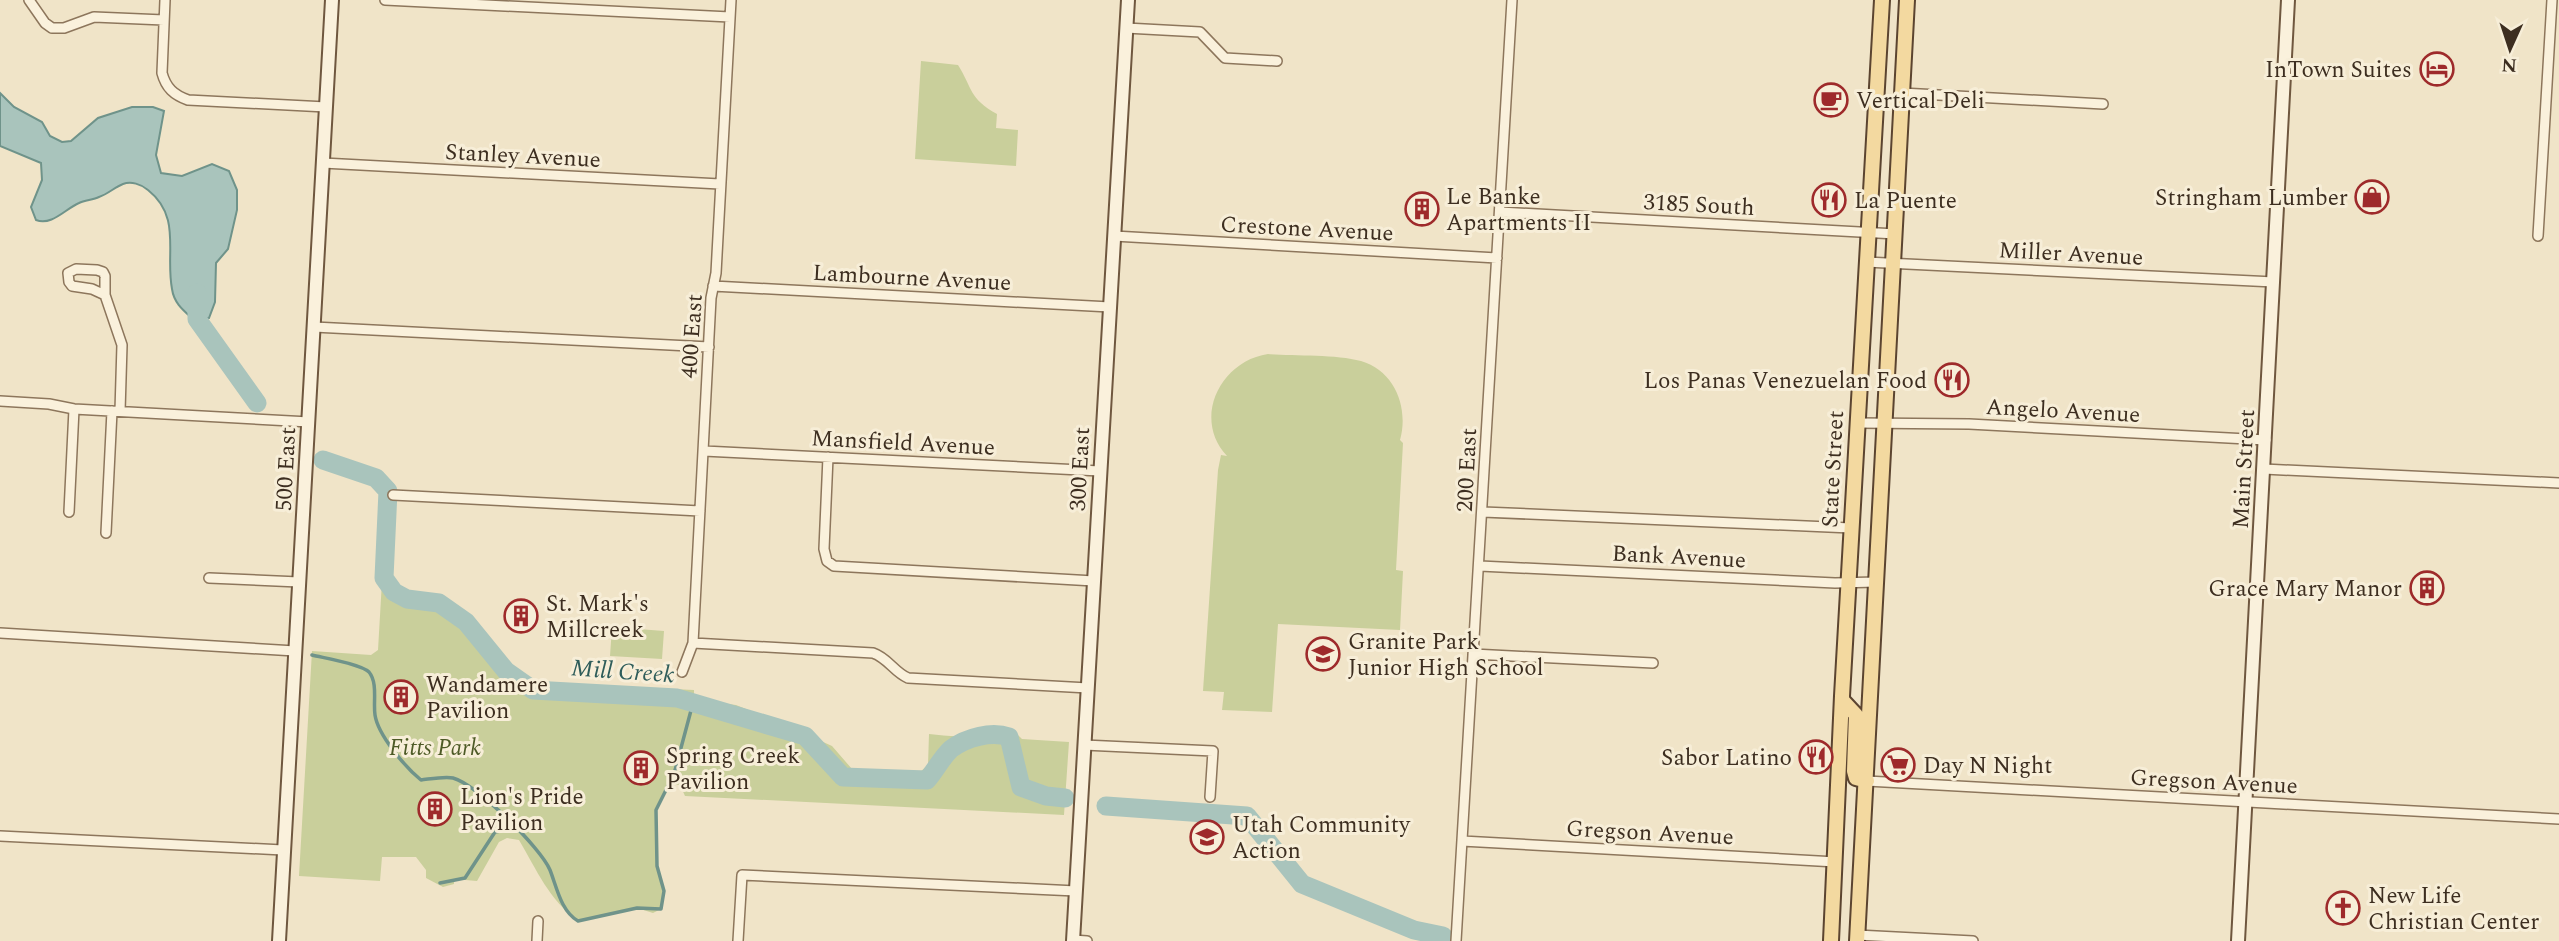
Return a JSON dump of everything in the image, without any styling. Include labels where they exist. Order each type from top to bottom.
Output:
[{"type":"main road","name":"State Street","points":[[1831,941],[1851,528],[1882,0]]},
{"type":"main road","points":[[1857,938],[1907,0]]},
{"type":"main road","points":[[1842,700],[1856,715],[1856,778],[1867,781]]},
{"type":"street","points":[[29,0],[52,28],[64,28],[94,17],[164,20]]},
{"type":"street","points":[[165,0],[162,73],[177,96],[188,100],[326,107]]},
{"type":"street","name":"500 East","points":[[279,941],[332,0]]},
{"type":"street","points":[[385,0],[730,17]]},
{"type":"street","name":"400 East","points":[[682,672],[693,643],[731,0]]},
{"type":"street","name":"300 East","points":[[1073,941],[1128,0]]},
{"type":"street","name":"200 East","points":[[1456,941],[1512,0]]},
{"type":"street","name":"Main Street","points":[[2238,941],[2288,0]]},
{"type":"street","points":[[2538,236],[2553,0]]},
{"type":"street","points":[[1126,28],[1200,32],[1225,58],[1277,61]]},
{"type":"street","points":[[1902,93],[2104,104]]},
{"type":"street","name":"Stanley Avenue","points":[[323,163],[720,184]]},
{"type":"street","name":"3185 South","points":[[1500,212],[1896,234]]},
{"type":"street","name":"Crestone Avenue","points":[[1114,236],[1497,258]]},
{"type":"street","name":"Miller Avenue","points":[[1866,262],[2274,282]]},
{"type":"street","name":"Lambourne Avenue","points":[[713,286],[1110,307]]},
{"type":"street","points":[[105,295],[122,345],[106,534]]},
{"type":"street","points":[[314,327],[709,347]]},
{"type":"street","points":[[0,401],[49,404],[75,410],[309,422]]},
{"type":"street","points":[[69,512],[75,410]]},
{"type":"street","name":"Angelo Avenue","points":[[1858,423],[1969,425],[2266,440]]},
{"type":"street","name":"Mansfield Avenue","points":[[704,451],[1100,471]]},
{"type":"street","points":[[828,457],[824,549],[827,561],[834,566],[1094,581]]},
{"type":"street","points":[[2264,469],[2559,483]]},
{"type":"street","points":[[393,495],[700,511]]},
{"type":"street","points":[[1483,512],[1851,528]]},
{"type":"street","name":"Bank Avenue","points":[[1480,566],[1849,583],[1877,582]]},
{"type":"street","points":[[209,578],[299,582]]},
{"type":"street","points":[[0,633],[295,651]]},
{"type":"street","points":[[693,643],[873,653],[883,657],[908,678],[1088,688]]},
{"type":"street","points":[[1473,654],[1653,663]]},
{"type":"street","points":[[1084,745],[1213,751],[1210,797]]},
{"type":"street","name":"Gregson Avenue","points":[[1867,781],[2559,819]]},
{"type":"street","points":[[0,836],[283,850]]},
{"type":"street","name":"Gregson Avenue","points":[[1462,841],[1836,862]]},
{"type":"street","points":[[738,941],[742,876],[1076,891]]},
{"type":"street","points":[[537,941],[538,921]]},
{"type":"street","points":[[1857,938],[1973,941]]},
{"type":"street","points":[[1073,941],[1087,941]]},
{"type":"green space","points":[[921,61],[958,65],[976,98],[997,114],[996,128],[1018,130],[1016,166],[915,159]]},
{"type":"green space","points":[[1268,354],[1327,356],[1361,361],[1383,373],[1397,392],[1402,416],[1400,440],[1403,443],[1396,570],[1403,571],[1400,630],[1278,624],[1272,712],[1222,710],[1224,692],[1203,691],[1218,470],[1221,455],[1227,456],[1217,441],[1212,425],[1212,409],[1216,394],[1236,368],[1251,359]]},
{"type":"green space","name":"Fitts Park","points":[[382,581],[396,590],[428,596],[456,610],[478,628],[528,679],[541,683],[694,690],[694,700],[736,705],[786,725],[801,726],[801,732],[832,746],[852,769],[919,773],[928,765],[929,734],[964,736],[1001,728],[1014,732],[1022,739],[1069,742],[1064,815],[685,796],[680,785],[670,785],[656,810],[657,866],[664,891],[661,909],[653,913],[637,908],[578,921],[551,894],[519,840],[507,838],[499,842],[477,881],[454,879],[454,884],[443,887],[426,878],[426,870],[416,857],[382,857],[380,881],[299,876],[312,651],[371,655],[378,650]]},
{"type":"green space","points":[[612,627],[664,631],[662,659],[610,656]]},
{"type":"water","points":[[0,93],[14,107],[42,122],[50,136],[62,142],[71,141],[98,118],[132,107],[153,107],[164,111],[156,155],[161,173],[182,176],[212,164],[229,171],[237,190],[237,210],[228,249],[216,263],[215,302],[209,318],[193,319],[175,298],[170,276],[169,224],[159,201],[142,186],[123,184],[102,196],[79,203],[53,219],[36,220],[31,207],[42,180],[41,163],[0,146]]},
{"type":"waterway","name":"Mill Creek","points":[[197,293],[197,319],[257,403]]},
{"type":"waterway","name":"Mill Creek","points":[[323,460],[376,478],[388,491],[384,578],[394,592],[407,599],[439,603],[466,622],[506,671],[533,690],[677,698],[805,736],[843,777],[927,780],[948,752],[957,745],[980,736],[1002,735],[1009,737],[1021,787],[1046,796],[1065,798]]},
{"type":"waterway","points":[[312,655],[351,664],[369,672],[375,693],[377,723],[400,759],[421,780],[453,778],[492,804],[522,833],[544,860],[567,911],[578,921],[637,908],[661,909],[664,891],[657,866],[656,810],[674,774],[693,703]]},
{"type":"waterway","name":"Mill Creek","points":[[1106,806],[1247,816],[1302,884],[1414,930],[1443,936]]},
{"type":"waterway","points":[[440,883],[465,878],[495,832],[516,828]]},
{"type":"place","name":"InTown Suites","points":[[2437,69]]},
{"type":"place","name":"Vertical Deli","points":[[1831,100]]},
{"type":"place","name":"Stringham Lumber","points":[[2372,197]]},
{"type":"place","name":"La Puente","points":[[1829,200]]},
{"type":"place","name":"Le Banke Apartments II","points":[[1422,209]]},
{"type":"place","name":"Los Panas Venezuelan Food","points":[[1952,380]]},
{"type":"place","name":"Grace Mary Manor","points":[[2427,588]]},
{"type":"place","name":"St. Mark's Millcreek","points":[[521,616]]},
{"type":"place","name":"Granite Park Junior High School","points":[[1323,654]]},
{"type":"place","name":"Wandamere Pavilion","points":[[401,697]]},
{"type":"place","name":"Sabor Latino","points":[[1816,757]]},
{"type":"place","name":"Day N Night","points":[[1898,765]]},
{"type":"place","name":"Spring Creek Pavilion","points":[[641,768]]},
{"type":"place","name":"Lion's Pride Pavilion","points":[[435,809]]},
{"type":"place","name":"Utah Community Action","points":[[1207,837]]},
{"type":"place","name":"New Life Christian Center","points":[[2343,908]]}]
